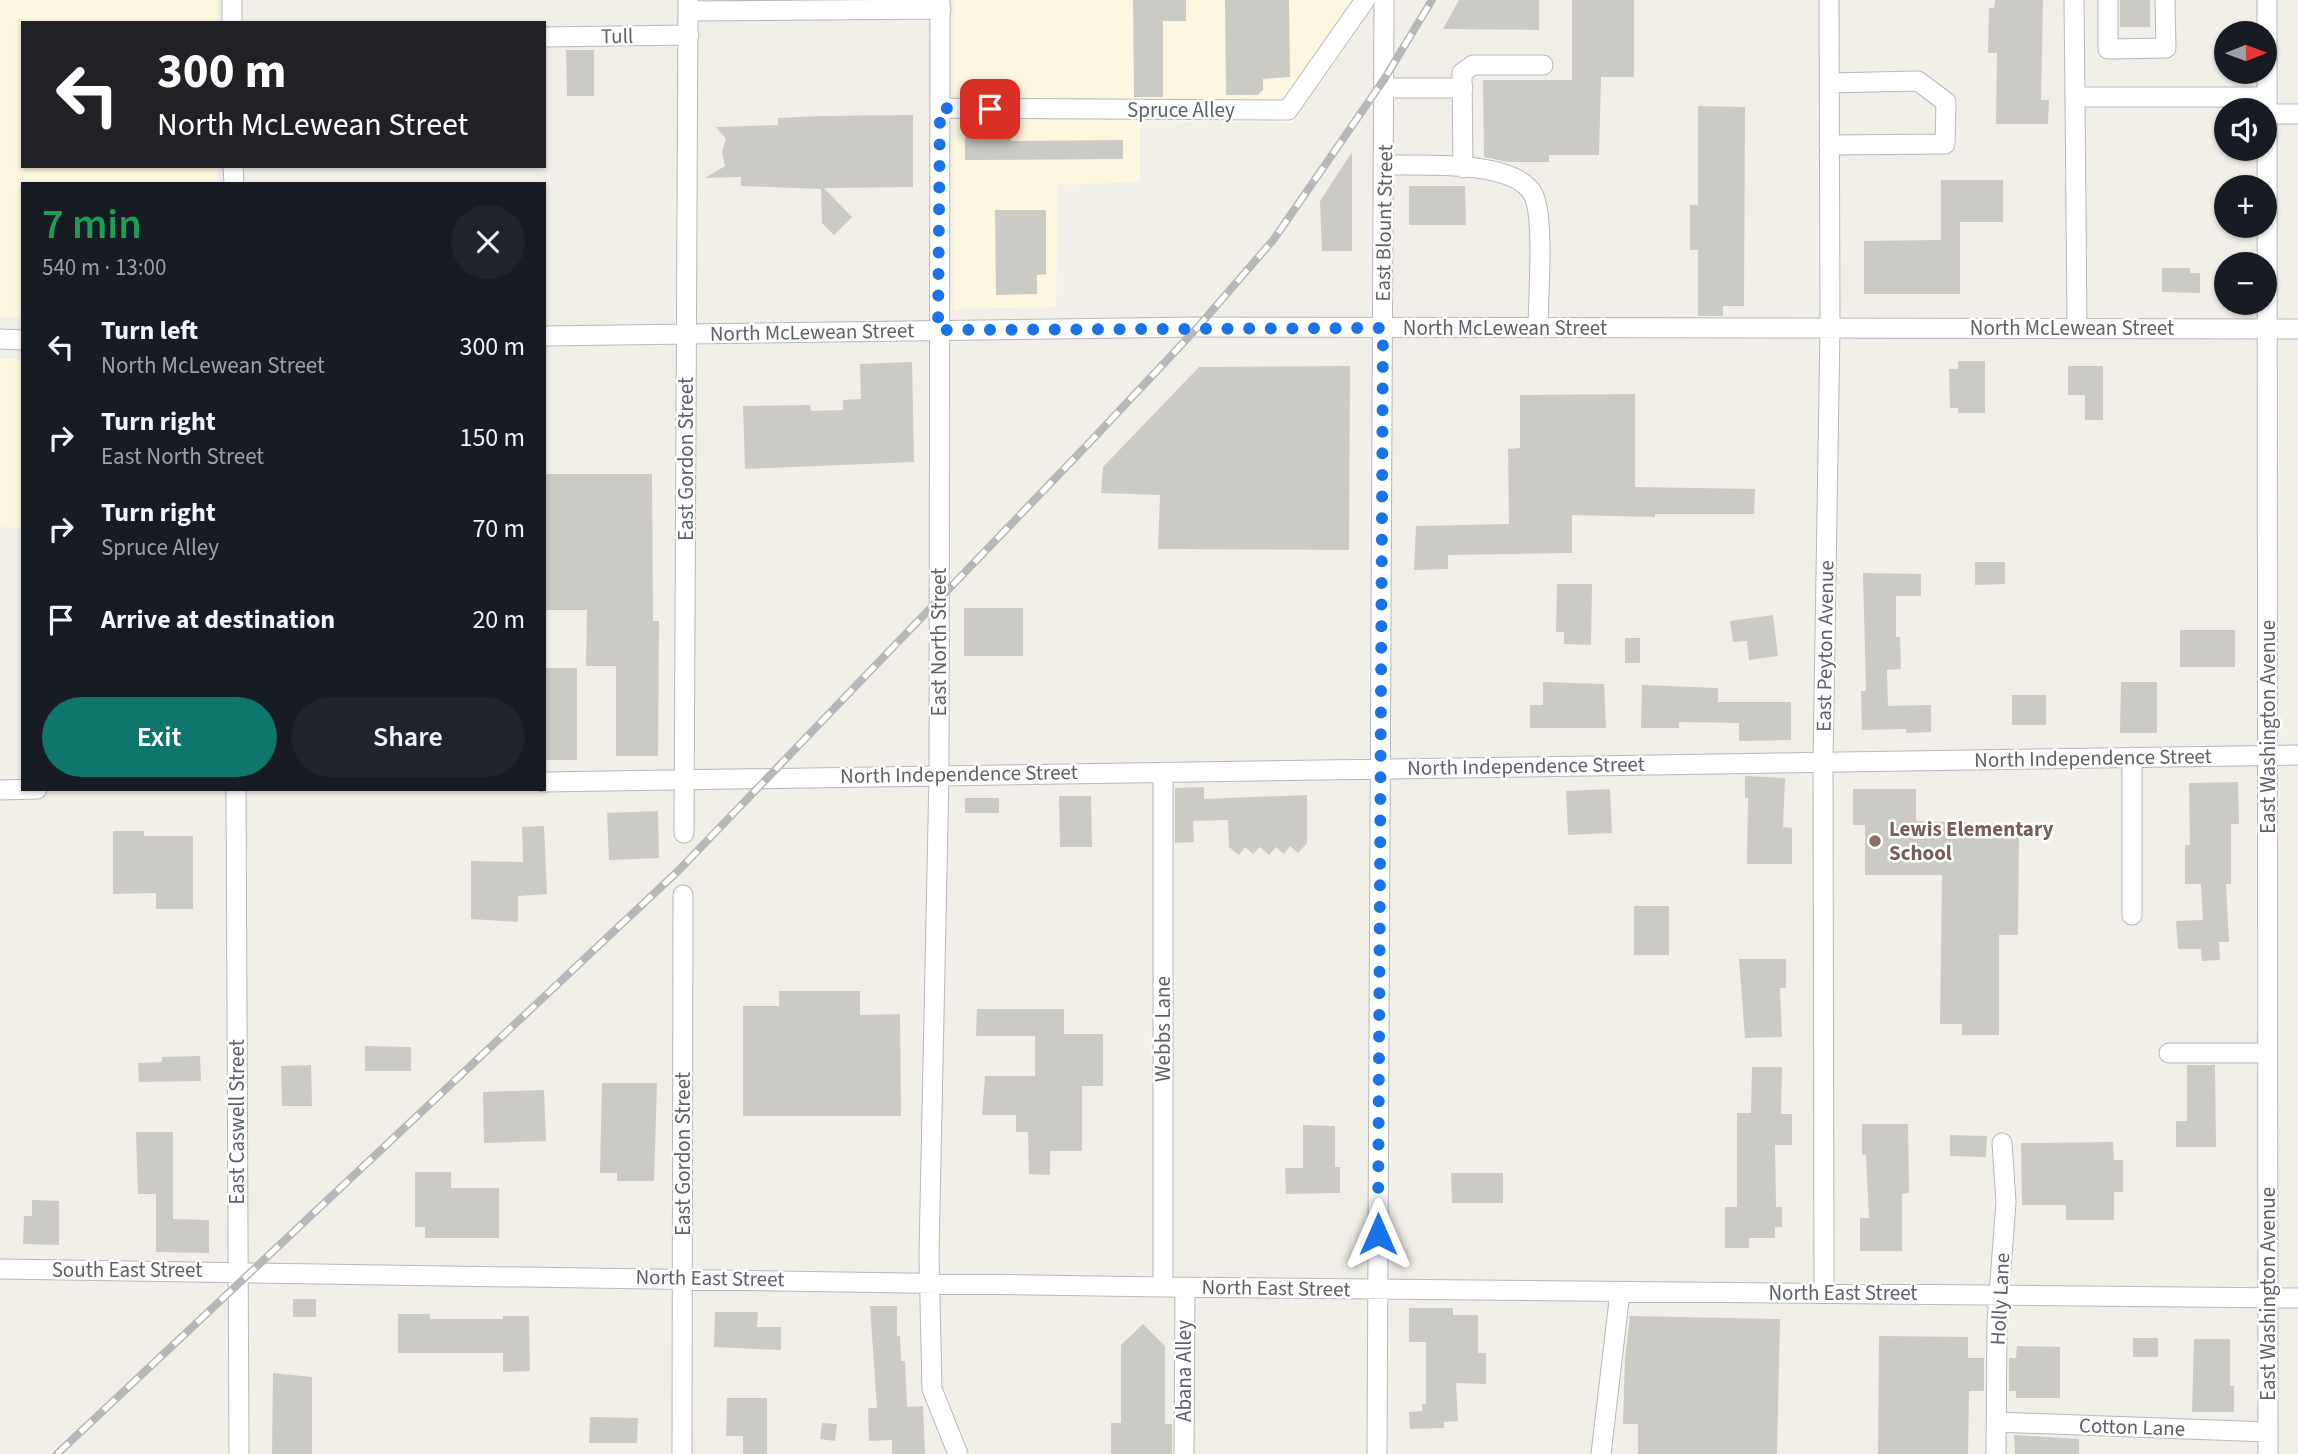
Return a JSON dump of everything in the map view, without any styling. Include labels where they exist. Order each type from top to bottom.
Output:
[{"type":"street","points":[[232,0],[232,21]]},
{"type":"street","name":"Spruce Alley","points":[[940,108],[1288,110],[1365,0]]},
{"type":"street","name":"East Blount Street","points":[[1377,1454],[1384,0]]},
{"type":"street","name":"East Peyton Avenue","points":[[1824,1293],[1823,761],[1830,328],[1829,0]]},
{"type":"street","points":[[2074,0],[2077,328]]},
{"type":"street","points":[[2108,0],[2108,49],[2165,48],[2165,0]]},
{"type":"street","name":"East Washington Avenue","points":[[2267,0],[2267,98]]},
{"type":"street","points":[[688,6],[940,5]]},
{"type":"street","name":"East North Street","points":[[940,5],[939,775],[930,1283],[932,1389],[958,1454]]},
{"type":"street","name":"East Gordon Street","points":[[684,833],[688,6]]},
{"type":"street","name":"Tull","points":[[546,37],[689,35]]},
{"type":"street","points":[[1463,168],[1462,73],[1473,65],[1543,65]]},
{"type":"street","points":[[1829,83],[1918,81],[1946,102],[1945,144],[1829,145]]},
{"type":"street","points":[[1385,88],[1463,88]]},
{"type":"street","points":[[2074,97],[2214,104]]},
{"type":"street","points":[[2277,109],[2298,114]]},
{"type":"street","name":"East Washington Avenue","points":[[2267,161],[2268,1454]]},
{"type":"street","points":[[1384,165],[1463,168],[1508,175],[1532,194],[1538,226],[1538,328]]},
{"type":"street","name":"North McLewean Street","points":[[546,336],[938,330],[2298,328]]},
{"type":"street","points":[[0,339],[21,340]]},
{"type":"street","name":"North Independence Street","points":[[546,782],[2298,755]]},
{"type":"street","points":[[2132,757],[2132,915]]},
{"type":"street","name":"Webbs Lane","points":[[1163,772],[1163,1287]]},
{"type":"street","points":[[0,790],[21,789]]},
{"type":"street","name":"East Caswell Street","points":[[236,791],[246,1270],[239,1454]]},
{"type":"street","name":"East Gordon Street","points":[[682,1454],[683,895]]},
{"type":"street","points":[[2169,1053],[2268,1053]]},
{"type":"street","name":"Holly Lane","points":[[1996,1454],[2000,1294],[2006,1202],[2002,1143]]},
{"type":"street","name":"South East Street","points":[[0,1269],[246,1270]]},
{"type":"street","name":"North East Street","points":[[246,1270],[1163,1287],[2298,1298]]},
{"type":"street","name":"Abana Alley","points":[[1184,1454],[1185,1287]]},
{"type":"street","points":[[1601,1454],[1620,1292]]},
{"type":"street","name":"Cotton Lane","points":[[1996,1422],[2268,1432]]},
{"type":"shaded area","points":[[0,0],[218,0],[218,21],[21,21],[21,168],[218,168],[218,182],[21,182],[21,317],[0,317]]},
{"type":"shaded area","points":[[954,0],[1362,0],[1362,24],[1292,123],[1140,120],[1140,182],[1058,185],[1056,307],[953,309]]},
{"type":"shaded area","points":[[0,359],[21,359],[21,528],[0,527]]},
{"type":"building","points":[[1133,0],[1186,0],[1186,21],[1163,21],[1163,97],[1134,97]]},
{"type":"building","points":[[1225,0],[1289,0],[1290,77],[1263,79],[1263,90],[1258,95],[1226,95]]},
{"type":"building","points":[[1459,0],[1539,0],[1539,30],[1443,29]]},
{"type":"building","points":[[1572,0],[1634,0],[1634,77],[1601,77],[1599,155],[1549,155],[1549,162],[1508,162],[1484,157],[1483,80],[1572,80]]},
{"type":"building","points":[[1995,0],[2043,0],[2041,100],[2049,100],[2048,124],[1996,124],[1997,53],[1988,53],[1989,8],[1994,8]]},
{"type":"building","points":[[2120,0],[2150,0],[2150,27],[2120,27]]},
{"type":"building","points":[[566,50],[594,50],[594,96],[567,96]]},
{"type":"building","points":[[1698,106],[1745,107],[1744,306],[1723,306],[1723,316],[1698,316],[1698,250],[1690,250],[1690,205],[1698,205]]},
{"type":"building","points":[[913,115],[913,187],[824,188],[852,217],[834,235],[822,223],[821,189],[741,186],[741,177],[705,178],[725,166],[722,152],[726,139],[716,127],[778,125],[778,118]]},
{"type":"building","points":[[965,120],[1011,121],[1011,141],[1123,140],[1123,159],[965,160]]},
{"type":"building","points":[[1352,152],[1352,251],[1322,251],[1320,201]]},
{"type":"building","points":[[1941,180],[2003,180],[2003,222],[1960,222],[1960,294],[1864,294],[1864,241],[1941,240]]},
{"type":"building","points":[[1409,186],[1465,186],[1466,225],[1409,225]]},
{"type":"building","points":[[995,210],[1046,210],[1046,274],[1037,275],[1037,294],[996,295]]},
{"type":"building","points":[[2162,268],[2190,268],[2190,273],[2200,273],[2200,293],[2162,292]]},
{"type":"building","points":[[1958,361],[1985,361],[1985,413],[1958,413],[1958,408],[1950,408],[1949,369],[1958,369]]},
{"type":"building","points":[[912,362],[914,462],[745,469],[743,406],[810,405],[811,411],[843,410],[843,400],[861,399],[860,364]]},
{"type":"building","points":[[1350,366],[1349,550],[1158,549],[1160,495],[1101,493],[1103,467],[1199,367]]},
{"type":"building","points":[[2068,366],[2103,366],[2103,420],[2085,420],[2085,395],[2068,395]]},
{"type":"building","points":[[1635,394],[1635,487],[1755,489],[1754,514],[1655,514],[1655,517],[1572,515],[1572,553],[1448,555],[1448,569],[1414,570],[1416,526],[1509,524],[1508,449],[1520,448],[1520,395]]},
{"type":"building","points":[[546,474],[652,474],[653,621],[659,621],[658,756],[616,756],[616,666],[586,666],[587,610],[546,610]]},
{"type":"building","points":[[1975,562],[2005,562],[2005,584],[1975,585]]},
{"type":"building","points":[[1863,573],[1921,574],[1921,596],[1896,596],[1896,637],[1900,637],[1901,669],[1887,670],[1888,706],[1931,705],[1931,732],[1906,733],[1906,729],[1862,730],[1861,691],[1866,691]]},
{"type":"building","points":[[1557,584],[1592,584],[1591,645],[1564,644],[1564,632],[1556,632]]},
{"type":"building","points":[[964,608],[1023,608],[1023,656],[964,656]]},
{"type":"building","points":[[1773,615],[1778,656],[1749,660],[1747,641],[1733,642],[1730,621]]},
{"type":"building","points":[[2180,630],[2235,630],[2235,667],[2180,667]]},
{"type":"building","points":[[1625,638],[1640,638],[1640,663],[1625,663]]},
{"type":"building","points":[[546,668],[577,668],[577,760],[546,760]]},
{"type":"building","points":[[1543,682],[1604,684],[1606,728],[1530,728],[1530,705],[1543,705]]},
{"type":"building","points":[[2121,682],[2157,682],[2157,733],[2120,733]]},
{"type":"building","points":[[1642,685],[1718,688],[1718,702],[1791,702],[1791,740],[1739,741],[1739,723],[1679,722],[1679,728],[1641,728]]},
{"type":"building","points":[[2012,695],[2046,695],[2046,725],[2012,725]]},
{"type":"building","points":[[1745,776],[1785,778],[1783,827],[1792,828],[1792,864],[1747,864],[1748,798],[1745,798]]},
{"type":"building","points":[[2238,782],[2239,824],[2231,824],[2231,884],[2226,884],[2229,942],[2219,942],[2220,960],[2202,961],[2201,949],[2178,949],[2176,921],[2203,920],[2201,884],[2185,884],[2185,845],[2190,845],[2189,783]]},
{"type":"building","points":[[1204,787],[1204,799],[1307,795],[1307,843],[1298,853],[1290,846],[1284,854],[1276,847],[1269,855],[1260,847],[1253,854],[1245,847],[1239,855],[1229,847],[1228,820],[1193,821],[1194,842],[1175,843],[1175,788]]},
{"type":"building","points":[[1610,789],[1612,833],[1568,835],[1566,791]]},
{"type":"building","points":[[1853,789],[1916,789],[1916,821],[2005,824],[2004,836],[2019,836],[2018,935],[1999,935],[1999,1035],[1962,1035],[1962,1024],[1940,1024],[1942,875],[1865,875],[1865,825],[1853,825]]},
{"type":"building","points":[[1059,796],[1091,796],[1092,847],[1060,847]]},
{"type":"building","points":[[965,798],[999,798],[999,813],[965,813]]},
{"type":"building","points":[[658,811],[659,858],[609,860],[607,813]]},
{"type":"building","points":[[544,826],[547,894],[518,896],[518,922],[471,919],[471,861],[523,862],[522,827]]},
{"type":"building","points":[[113,831],[144,831],[144,836],[193,836],[193,909],[156,909],[156,893],[113,894]]},
{"type":"building","points":[[1634,906],[1669,906],[1669,955],[1634,955]]},
{"type":"building","points":[[1739,959],[1786,959],[1786,988],[1780,988],[1782,1037],[1745,1038]]},
{"type":"building","points":[[779,991],[860,991],[860,1015],[900,1014],[901,1116],[743,1116],[743,1006],[779,1006]]},
{"type":"building","points":[[977,1009],[1064,1009],[1064,1034],[1103,1034],[1103,1086],[1082,1086],[1082,1151],[1050,1151],[1050,1175],[1029,1174],[1028,1132],[1016,1132],[1016,1115],[982,1115],[985,1076],[1035,1076],[1035,1036],[976,1036]]},
{"type":"building","points":[[365,1046],[411,1047],[411,1071],[365,1071]]},
{"type":"building","points":[[200,1056],[201,1081],[139,1082],[138,1063],[162,1062],[162,1057]]},
{"type":"building","points":[[311,1065],[312,1106],[282,1106],[281,1066]]},
{"type":"building","points":[[2187,1065],[2215,1065],[2216,1147],[2176,1147],[2176,1121],[2187,1121]]},
{"type":"building","points":[[1752,1067],[1782,1067],[1781,1114],[1792,1114],[1792,1145],[1775,1145],[1776,1207],[1782,1207],[1782,1227],[1775,1227],[1775,1238],[1749,1238],[1749,1248],[1725,1248],[1725,1207],[1737,1207],[1737,1113],[1751,1113]]},
{"type":"building","points":[[602,1083],[657,1083],[654,1181],[617,1181],[617,1173],[600,1173]]},
{"type":"building","points":[[544,1090],[546,1141],[484,1143],[483,1092]]},
{"type":"building","points":[[1862,1124],[1908,1124],[1909,1193],[1902,1194],[1902,1251],[1860,1251],[1860,1218],[1869,1218],[1866,1155],[1862,1155]]},
{"type":"building","points":[[1303,1125],[1335,1126],[1335,1167],[1340,1167],[1340,1193],[1286,1194],[1285,1168],[1303,1168]]},
{"type":"building","points":[[136,1132],[173,1132],[173,1219],[209,1220],[209,1253],[156,1252],[156,1194],[138,1194]]},
{"type":"building","points":[[1950,1135],[1987,1136],[1986,1157],[1950,1156]]},
{"type":"building","points":[[2113,1142],[2114,1160],[2123,1160],[2123,1192],[2114,1192],[2114,1220],[2066,1220],[2066,1205],[2022,1205],[2021,1143]]},
{"type":"building","points":[[415,1172],[451,1172],[451,1188],[499,1188],[499,1238],[425,1238],[425,1227],[415,1227]]},
{"type":"building","points":[[1451,1173],[1503,1173],[1503,1203],[1452,1203]]},
{"type":"building","points":[[32,1200],[59,1201],[59,1245],[23,1244],[24,1216],[32,1216]]},
{"type":"building","points":[[293,1299],[316,1299],[316,1317],[293,1317]]},
{"type":"building","points":[[870,1306],[897,1306],[897,1336],[900,1336],[901,1361],[905,1361],[907,1407],[923,1406],[925,1454],[892,1454],[892,1440],[869,1441],[868,1408],[877,1408]]},
{"type":"building","points":[[1409,1308],[1453,1308],[1453,1315],[1478,1315],[1478,1353],[1486,1353],[1486,1384],[1456,1383],[1458,1421],[1444,1422],[1444,1428],[1410,1429],[1409,1412],[1422,1411],[1422,1404],[1426,1404],[1426,1342],[1409,1342]]},
{"type":"building","points":[[715,1312],[758,1312],[757,1327],[781,1327],[781,1350],[714,1347]]},
{"type":"building","points":[[398,1314],[430,1314],[430,1319],[503,1319],[503,1316],[529,1316],[530,1371],[503,1372],[503,1353],[398,1353]]},
{"type":"building","points":[[1630,1316],[1780,1319],[1777,1454],[1638,1454],[1638,1424],[1623,1424],[1625,1358]]},
{"type":"building","points":[[1143,1324],[1165,1346],[1165,1424],[1172,1424],[1172,1454],[1111,1454],[1111,1423],[1121,1423],[1121,1345]]},
{"type":"building","points":[[1879,1336],[1968,1337],[1968,1358],[1984,1358],[1984,1391],[1969,1391],[1968,1454],[1878,1454]]},
{"type":"building","points":[[2133,1338],[2158,1338],[2158,1357],[2133,1357]]},
{"type":"building","points":[[2194,1339],[2230,1339],[2230,1386],[2234,1386],[2234,1412],[2192,1412]]},
{"type":"building","points":[[2017,1346],[2060,1347],[2060,1398],[2016,1398],[2016,1391],[2009,1391],[2009,1358],[2016,1358]]},
{"type":"building","points":[[273,1373],[312,1377],[312,1454],[272,1454]]},
{"type":"building","points":[[727,1398],[767,1398],[767,1454],[743,1454],[743,1436],[726,1436]]},
{"type":"building","points":[[590,1417],[638,1418],[637,1443],[589,1443]]},
{"type":"building","points":[[822,1423],[837,1424],[835,1441],[820,1439]]},
{"type":"building","points":[[2014,1435],[2079,1439],[2079,1454],[2015,1454]]},
{"type":"railway","points":[[57,1454],[678,871],[1090,442],[1198,327],[1274,239],[1385,78],[1432,0]]},
{"type":"place","name":"Lewis Elementary School","points":[[1875,841]]},
{"type":"route","points":[[990,109],[940,108],[938,330],[1383,328],[1378,1234]]}]
